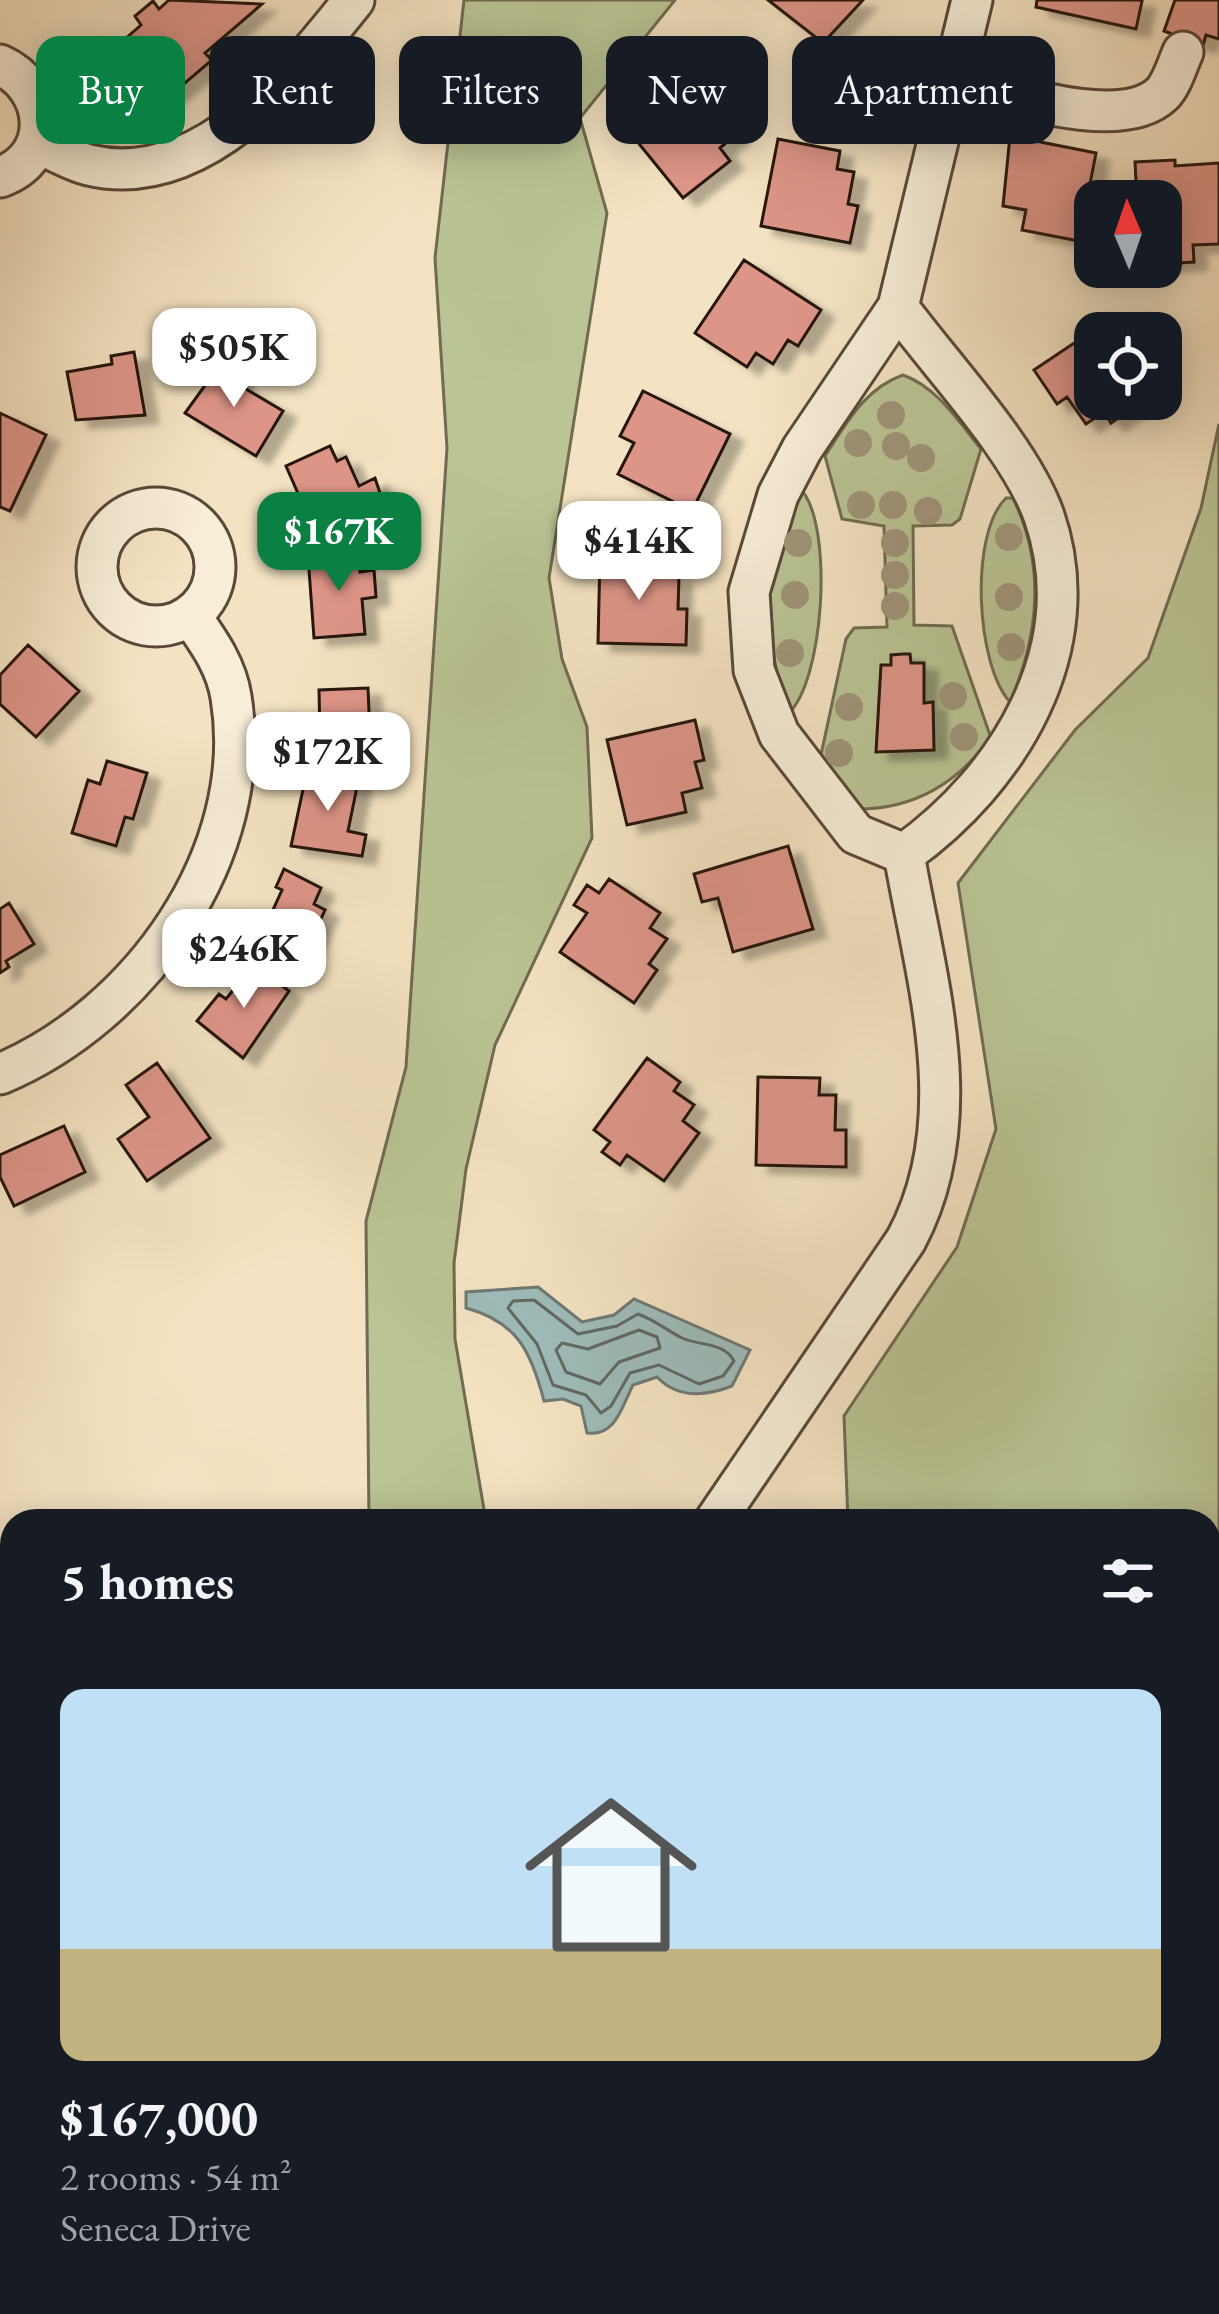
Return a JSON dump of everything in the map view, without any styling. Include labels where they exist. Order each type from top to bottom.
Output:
[{"type":"street","points":[[42,144],[91,166],[141,165],[208,146],[284,87],[354,0]]},
{"type":"street","points":[[963,36],[972,0]]},
{"type":"street","points":[[1055,105],[1118,111],[1147,105],[1166,91],[1183,52]]},
{"type":"street","points":[[0,65],[25,80],[36,96]]},
{"type":"street","points":[[0,177],[28,160],[37,144]]},
{"type":"street","points":[[904,854],[856,834],[795,759],[766,708],[748,630],[749,592],[778,495],[802,449],[898,307],[937,144]]},
{"type":"street","points":[[898,307],[1012,456],[1044,517],[1055,618],[1043,688],[1019,733],[936,831],[904,854]]},
{"type":"street","points":[[0,1074],[72,1036],[127,991],[165,942],[204,872],[224,813],[233,746],[231,696],[218,656],[190,615]]},
{"type":"street","points":[[723,1509],[906,1240],[927,1192],[943,1099],[904,854]]},
{"type":"green space","points":[[464,0],[675,0],[646,36],[606,36],[606,86],[582,116],[582,36],[460,36]]},
{"type":"green space","points":[[582,125],[607,213],[549,578],[562,659],[587,727],[592,838],[495,1045],[466,1169],[454,1263],[455,1339],[484,1509],[369,1509],[366,1221],[406,1067],[447,448],[435,258],[448,144],[582,144]]},
{"type":"green space","points":[[903,375],[937,397],[981,449],[960,519],[952,525],[913,526],[914,625],[952,626],[991,738],[964,768],[933,790],[898,804],[858,809],[819,764],[846,639],[854,628],[887,627],[884,526],[842,519],[825,456],[867,398]]},
{"type":"green space","points":[[1219,424],[1219,1509],[848,1509],[844,1416],[957,1247],[996,1129],[958,883],[1075,730],[1148,658],[1201,508]]},
{"type":"green space","points":[[803,492],[818,538],[820,605],[810,671],[788,714],[774,658],[768,600],[776,544]]},
{"type":"green space","points":[[1006,498],[1013,498],[1024,524],[1035,600],[1027,651],[1010,702],[990,660],[981,600],[986,540]]},
{"type":"water","points":[[538,1287],[582,1322],[614,1315],[634,1299],[750,1350],[732,1386],[692,1394],[673,1389],[657,1377],[633,1385],[605,1430],[587,1433],[581,1406],[563,1399],[544,1401],[534,1367],[510,1330],[466,1308],[466,1292]]},
{"type":"building","points":[[169,0],[262,4],[225,36],[209,36],[205,53],[209,63],[185,83],[185,36],[129,36],[141,25],[135,16],[153,1],[159,9]]},
{"type":"building","points":[[768,0],[863,0],[830,36],[814,36]]},
{"type":"building","points":[[1037,0],[1142,1],[1136,29],[1036,7]]},
{"type":"building","points":[[1175,0],[1219,0],[1219,39],[1206,35],[1203,45],[1164,31]]},
{"type":"building","points":[[778,139],[840,151],[837,169],[854,172],[848,204],[858,206],[850,243],[761,226]]},
{"type":"building","points":[[639,144],[725,144],[720,148],[730,161],[683,198]]},
{"type":"building","points":[[1009,144],[1050,144],[1096,153],[1091,180],[1074,180],[1074,240],[1022,230],[1026,210],[1003,206]]},
{"type":"building","points":[[1135,162],[1219,163],[1219,244],[1193,245],[1194,262],[1182,263],[1182,180],[1136,180]]},
{"type":"building","points":[[744,260],[821,310],[798,346],[788,340],[773,364],[756,353],[747,367],[695,333]]},
{"type":"building","points":[[1074,343],[1074,407],[1067,397],[1057,404],[1034,370]]},
{"type":"building","points":[[134,352],[145,415],[76,420],[67,372],[112,364],[111,356]]},
{"type":"building","points":[[224,359],[244,371],[236,383],[283,411],[256,456],[185,413]]},
{"type":"building","points":[[643,391],[730,434],[692,511],[618,474],[634,443],[620,436]]},
{"type":"building","points":[[0,413],[46,435],[10,511],[0,507]]},
{"type":"building","points":[[330,446],[337,461],[346,457],[359,486],[375,478],[382,499],[307,533],[293,502],[300,498],[286,466]]},
{"type":"building","points":[[358,552],[360,572],[374,570],[376,597],[362,599],[365,634],[314,638],[308,556]]},
{"type":"building","points":[[600,556],[660,557],[659,575],[679,576],[678,609],[687,609],[686,645],[598,643]]},
{"type":"building","points":[[28,645],[79,691],[36,737],[0,704],[0,675]]},
{"type":"building","points":[[910,654],[911,663],[924,663],[924,703],[933,702],[934,750],[876,752],[881,665],[891,665],[891,655]]},
{"type":"building","points":[[368,688],[370,736],[320,737],[319,690]]},
{"type":"building","points":[[695,720],[704,760],[695,762],[702,788],[682,793],[686,812],[627,825],[607,740]]},
{"type":"building","points":[[107,761],[147,773],[133,819],[125,817],[116,846],[72,833],[88,780],[100,784]]},
{"type":"building","points":[[308,766],[359,777],[348,831],[366,835],[362,856],[291,846]]},
{"type":"building","points":[[788,846],[813,929],[733,952],[718,898],[702,902],[694,874]]},
{"type":"building","points":[[284,869],[321,888],[314,904],[325,910],[305,954],[262,934],[282,890],[276,887]]},
{"type":"building","points":[[609,879],[660,913],[650,928],[667,939],[649,964],[657,970],[634,1003],[560,952],[587,913],[574,905],[587,885],[599,893]]},
{"type":"building","points":[[9,903],[34,944],[6,961],[9,967],[0,973],[0,909]]},
{"type":"building","points":[[254,964],[289,991],[243,1058],[197,1021],[219,994],[226,999]]},
{"type":"building","points":[[647,1058],[680,1082],[674,1091],[694,1105],[683,1121],[699,1133],[664,1181],[627,1155],[620,1165],[602,1152],[610,1142],[594,1130]]},
{"type":"building","points":[[157,1063],[210,1138],[147,1181],[118,1139],[149,1117],[126,1085]]},
{"type":"building","points":[[758,1077],[820,1078],[819,1095],[836,1095],[835,1130],[846,1130],[846,1167],[756,1165]]},
{"type":"building","points":[[64,1126],[85,1172],[14,1206],[0,1177],[0,1155]]}]
